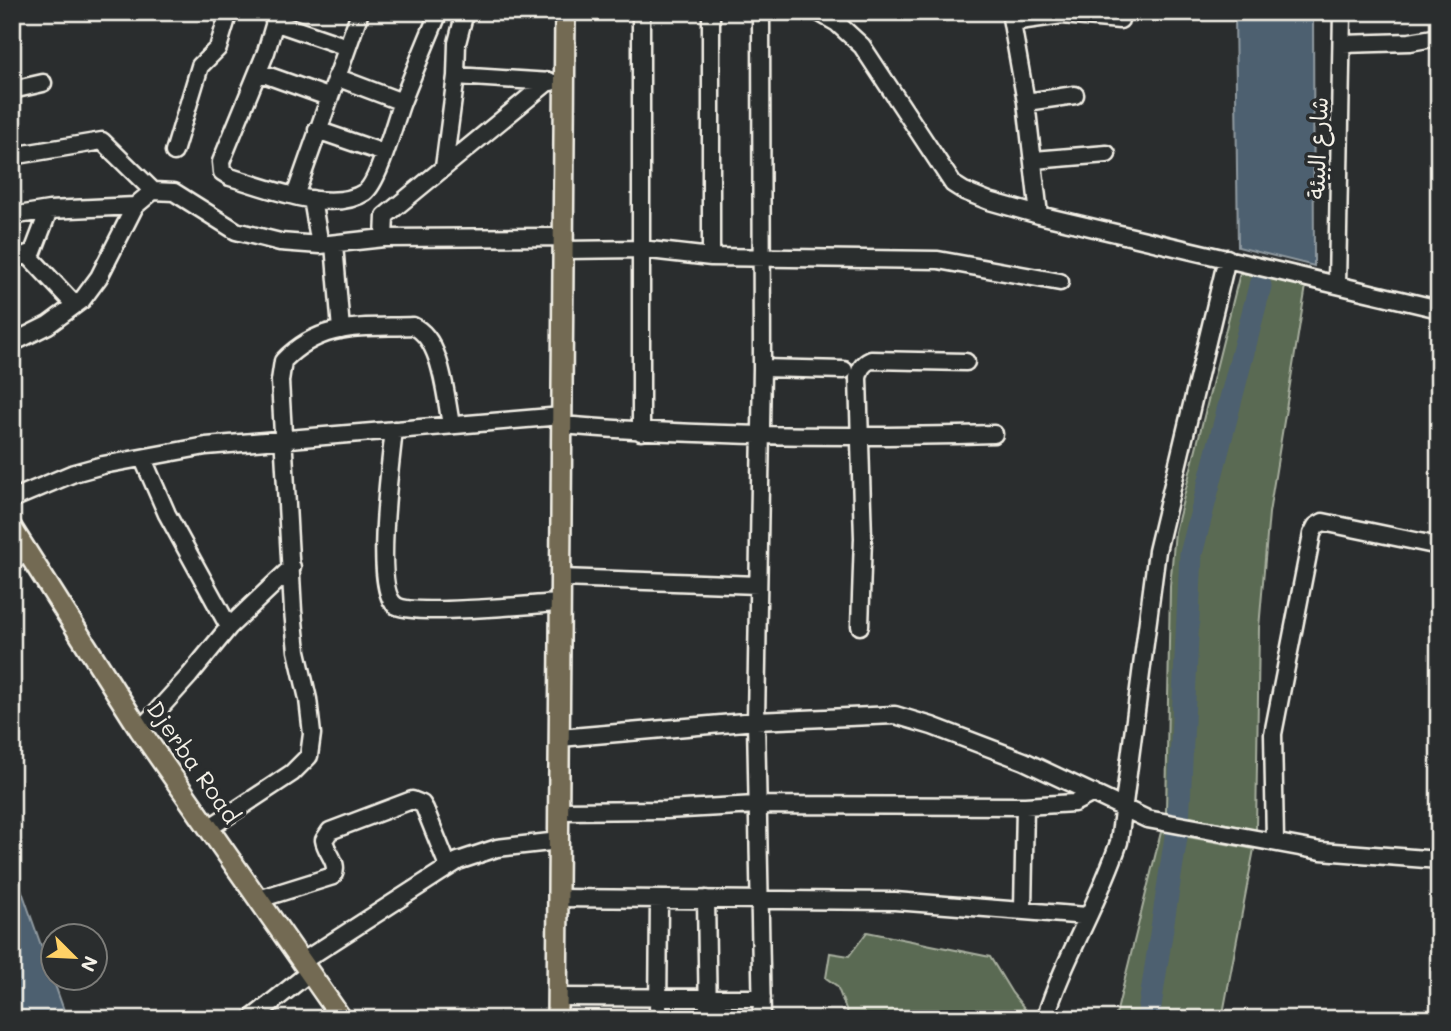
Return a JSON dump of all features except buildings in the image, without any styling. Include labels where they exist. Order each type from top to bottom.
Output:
[{"type":"main road","points":[[557,1019],[563,243],[557,82],[565,12]]},
{"type":"main road","name":"Djerba Road","points":[[12,528],[20,557],[342,1019]]},
{"type":"street","points":[[174,152],[200,66],[218,48],[229,12]]},
{"type":"street","points":[[295,196],[360,12]]},
{"type":"street","points":[[347,47],[276,17],[267,52],[220,168],[222,172],[230,177],[312,200],[339,200],[364,193],[374,180],[439,12]]},
{"type":"street","points":[[444,167],[456,76],[457,43],[465,12]]},
{"type":"street","points":[[641,12],[641,432]]},
{"type":"street","points":[[711,12],[711,257]]},
{"type":"street","points":[[761,12],[763,257],[756,805],[762,1019]]},
{"type":"street","points":[[818,12],[837,23],[862,46],[953,184],[964,191],[1039,215],[1439,309]]},
{"type":"street","name":"شارع البيئة","points":[[1337,285],[1342,12]]},
{"type":"street","points":[[1039,215],[1026,102],[1011,17],[1062,14],[1120,20]]},
{"type":"street","points":[[1343,44],[1410,42],[1439,37]]},
{"type":"street","points":[[258,72],[328,97]]},
{"type":"street","points":[[456,76],[557,82]]},
{"type":"street","points":[[336,77],[402,102]]},
{"type":"street","points":[[384,238],[385,216],[444,167],[557,82]]},
{"type":"street","points":[[12,90],[43,83]]},
{"type":"street","points":[[1026,102],[1075,95]]},
{"type":"street","points":[[317,130],[384,153]]},
{"type":"street","points":[[12,156],[102,141],[153,191],[180,195],[246,235],[280,242],[327,244],[384,238],[563,243],[711,257],[938,260],[1060,282]]},
{"type":"street","points":[[1034,160],[1107,154]]},
{"type":"street","points":[[12,343],[48,325],[82,300],[99,276],[135,205],[153,191]]},
{"type":"street","points":[[312,200],[327,244],[341,330]]},
{"type":"street","points":[[12,216],[49,210],[135,205]]},
{"type":"street","points":[[49,210],[36,246],[20,258],[75,305]]},
{"type":"street","points":[[1045,1019],[1116,852],[1129,774],[1157,551],[1227,258]]},
{"type":"street","points":[[209,828],[292,773],[304,762],[311,747],[308,699],[294,624],[280,380],[283,361],[313,337],[323,333],[413,326],[422,330],[436,352],[451,424]]},
{"type":"street","points":[[860,625],[863,538],[858,378],[866,362],[871,360],[966,362]]},
{"type":"street","points":[[762,368],[844,370]]},
{"type":"street","points":[[12,499],[74,473],[103,465],[206,446],[451,424],[562,421],[641,432],[761,435],[892,437],[994,434]]},
{"type":"street","points":[[394,430],[387,491],[385,557],[386,590],[391,601],[397,607],[408,609],[560,603]]},
{"type":"street","points":[[143,459],[167,514],[229,627]]},
{"type":"street","points":[[1275,841],[1273,734],[1312,534],[1316,526],[1323,522],[1439,546]]},
{"type":"street","points":[[140,730],[229,627],[292,567]]},
{"type":"street","points":[[561,578],[758,584]]},
{"type":"street","points":[[559,738],[756,722],[895,715],[1012,756],[1147,819],[1321,850],[1439,860]]},
{"type":"street","points":[[559,811],[666,810],[756,805],[1025,806],[1074,803],[1093,793]]},
{"type":"street","points":[[259,899],[333,876],[335,864],[324,840],[330,831],[412,800],[425,808],[448,866]]},
{"type":"street","points":[[1024,909],[1025,806]]},
{"type":"street","points":[[251,1019],[307,967],[448,866],[497,848],[559,841]]},
{"type":"street","points":[[558,898],[895,901],[1087,916]]},
{"type":"street","points":[[658,1019],[659,899]]},
{"type":"street","points":[[706,899],[708,1019]]},
{"type":"street","points":[[558,996],[762,998]]},
{"type":"green space","points":[[1240,273],[1306,286],[1269,513],[1259,628],[1256,830],[1166,812],[1170,586],[1175,532]]},
{"type":"green space","points":[[1161,832],[1254,849],[1222,1019],[1115,1019]]},
{"type":"green space","points":[[867,932],[990,957],[1012,993],[1033,1019],[850,1019],[837,986],[826,978],[830,953],[849,956]]},
{"type":"water","points":[[1235,12],[1313,12],[1314,266],[1238,247]]},
{"type":"water","points":[[12,863],[38,937],[38,992],[57,992],[67,1019],[12,1019]]},
{"type":"waterway","points":[[1148,1019],[1178,824],[1191,554],[1260,286]]}]
